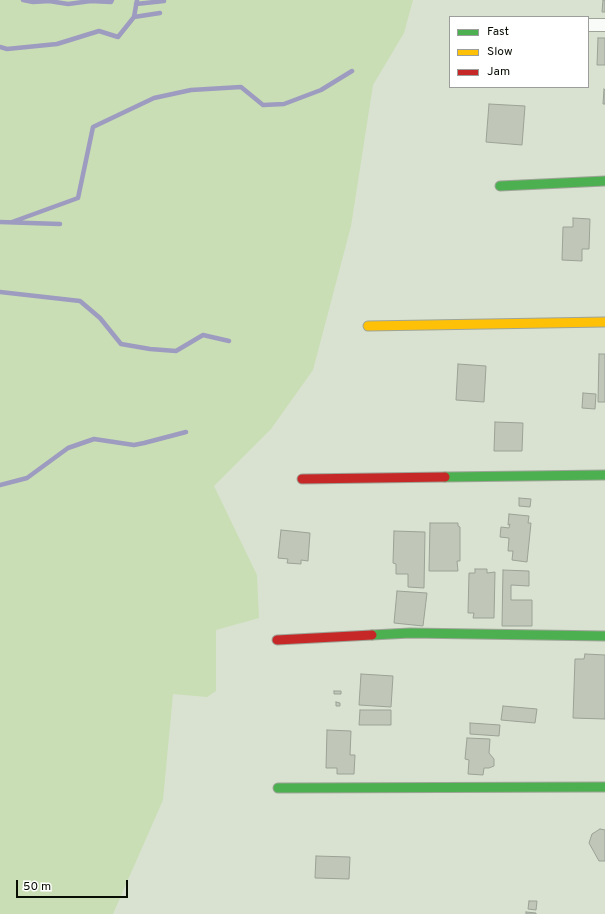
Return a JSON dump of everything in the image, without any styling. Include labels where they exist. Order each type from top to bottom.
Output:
[{"type":"street","points":[[589,25],[605,25]]},
{"type":"street","points":[[500,186],[605,181]]},
{"type":"street","points":[[368,326],[605,322]]},
{"type":"street","points":[[302,479],[605,475]]},
{"type":"street","points":[[277,640],[410,633],[605,636]]},
{"type":"street","points":[[278,788],[605,787]]},
{"type":"green space","points":[[0,0],[413,0],[404,33],[373,85],[351,226],[313,370],[271,429],[214,486],[257,575],[259,618],[216,630],[216,691],[207,697],[173,694],[163,800],[113,914],[0,914]]},
{"type":"building","points":[[603,0],[605,0],[605,12],[602,12]]},
{"type":"building","points":[[598,38],[605,38],[605,65],[597,65]]},
{"type":"building","points":[[604,89],[605,104],[603,104]]},
{"type":"building","points":[[489,104],[525,106],[522,145],[486,142]]},
{"type":"building","points":[[573,218],[590,219],[589,249],[582,249],[582,261],[562,260],[563,227],[573,227]]},
{"type":"building","points":[[599,354],[605,354],[605,402],[598,402]]},
{"type":"building","points":[[458,364],[486,366],[484,402],[456,400]]},
{"type":"building","points":[[583,393],[596,394],[595,409],[582,408]]},
{"type":"building","points":[[495,422],[523,423],[522,451],[494,451]]},
{"type":"building","points":[[519,498],[531,499],[530,507],[519,506]]},
{"type":"building","points":[[509,514],[529,516],[528,523],[531,523],[527,562],[512,560],[513,551],[508,551],[509,538],[500,537],[501,527],[509,528]]},
{"type":"building","points":[[430,523],[458,523],[458,526],[460,527],[460,561],[457,561],[458,571],[429,571]]},
{"type":"building","points":[[281,530],[310,533],[308,561],[301,560],[301,564],[287,563],[288,559],[278,558]]},
{"type":"building","points":[[394,531],[425,532],[424,588],[408,587],[408,574],[396,574],[396,564],[393,563]]},
{"type":"building","points":[[475,569],[487,569],[487,573],[495,572],[494,618],[473,618],[474,613],[468,613],[469,573],[475,573]]},
{"type":"building","points":[[503,570],[529,571],[529,586],[511,585],[511,600],[532,600],[532,626],[502,626]]},
{"type":"building","points":[[397,591],[427,593],[423,626],[394,623]]},
{"type":"building","points":[[585,654],[605,655],[605,719],[573,718],[575,659],[584,659]]},
{"type":"building","points":[[361,674],[393,676],[391,707],[359,705]]},
{"type":"building","points":[[334,691],[341,691],[341,694],[334,694]]},
{"type":"building","points":[[336,702],[340,703],[340,706],[336,706]]},
{"type":"building","points":[[503,706],[537,709],[535,723],[501,720]]},
{"type":"building","points":[[360,710],[391,710],[391,725],[359,725]]},
{"type":"building","points":[[470,723],[500,725],[499,736],[470,734]]},
{"type":"building","points":[[327,730],[351,731],[350,755],[355,755],[354,774],[337,774],[337,768],[326,768]]},
{"type":"building","points":[[467,738],[490,739],[489,753],[494,759],[494,766],[484,768],[483,775],[468,774],[469,760],[465,759]]},
{"type":"building","points":[[600,829],[605,830],[605,861],[599,861],[589,843],[592,834]]},
{"type":"building","points":[[316,856],[350,857],[349,879],[315,878]]},
{"type":"building","points":[[529,901],[537,901],[536,910],[528,909]]},
{"type":"building","points":[[526,912],[536,913],[536,914],[526,914]]},
{"type":"waterway","points":[[23,0],[33,2],[49,1],[68,4],[91,1],[111,2],[112,0]]},
{"type":"waterway","points":[[134,17],[137,0]]},
{"type":"waterway","points":[[136,4],[164,1]]},
{"type":"waterway","points":[[0,47],[7,49],[57,44],[99,31],[118,37],[134,17],[160,13]]},
{"type":"waterway","points":[[12,222],[78,198],[93,127],[154,98],[191,90],[241,87],[263,105],[284,104],[321,90],[352,71]]},
{"type":"waterway","points":[[0,222],[60,224]]},
{"type":"waterway","points":[[0,292],[80,301],[100,318],[121,344],[150,349],[176,351],[203,335],[229,341]]},
{"type":"waterway","points":[[0,485],[27,478],[68,448],[94,439],[134,445],[186,432]]},
{"type":"traffic: fast","points":[[500,186],[605,181]]},
{"type":"traffic: fast","points":[[445,477],[605,475]]},
{"type":"traffic: fast","points":[[372,635],[410,633],[605,636]]},
{"type":"traffic: fast","points":[[278,788],[605,787]]},
{"type":"traffic: slow","points":[[368,326],[605,322]]},
{"type":"traffic: jam","points":[[302,479],[445,477]]},
{"type":"traffic: jam","points":[[277,640],[372,635]]}]
